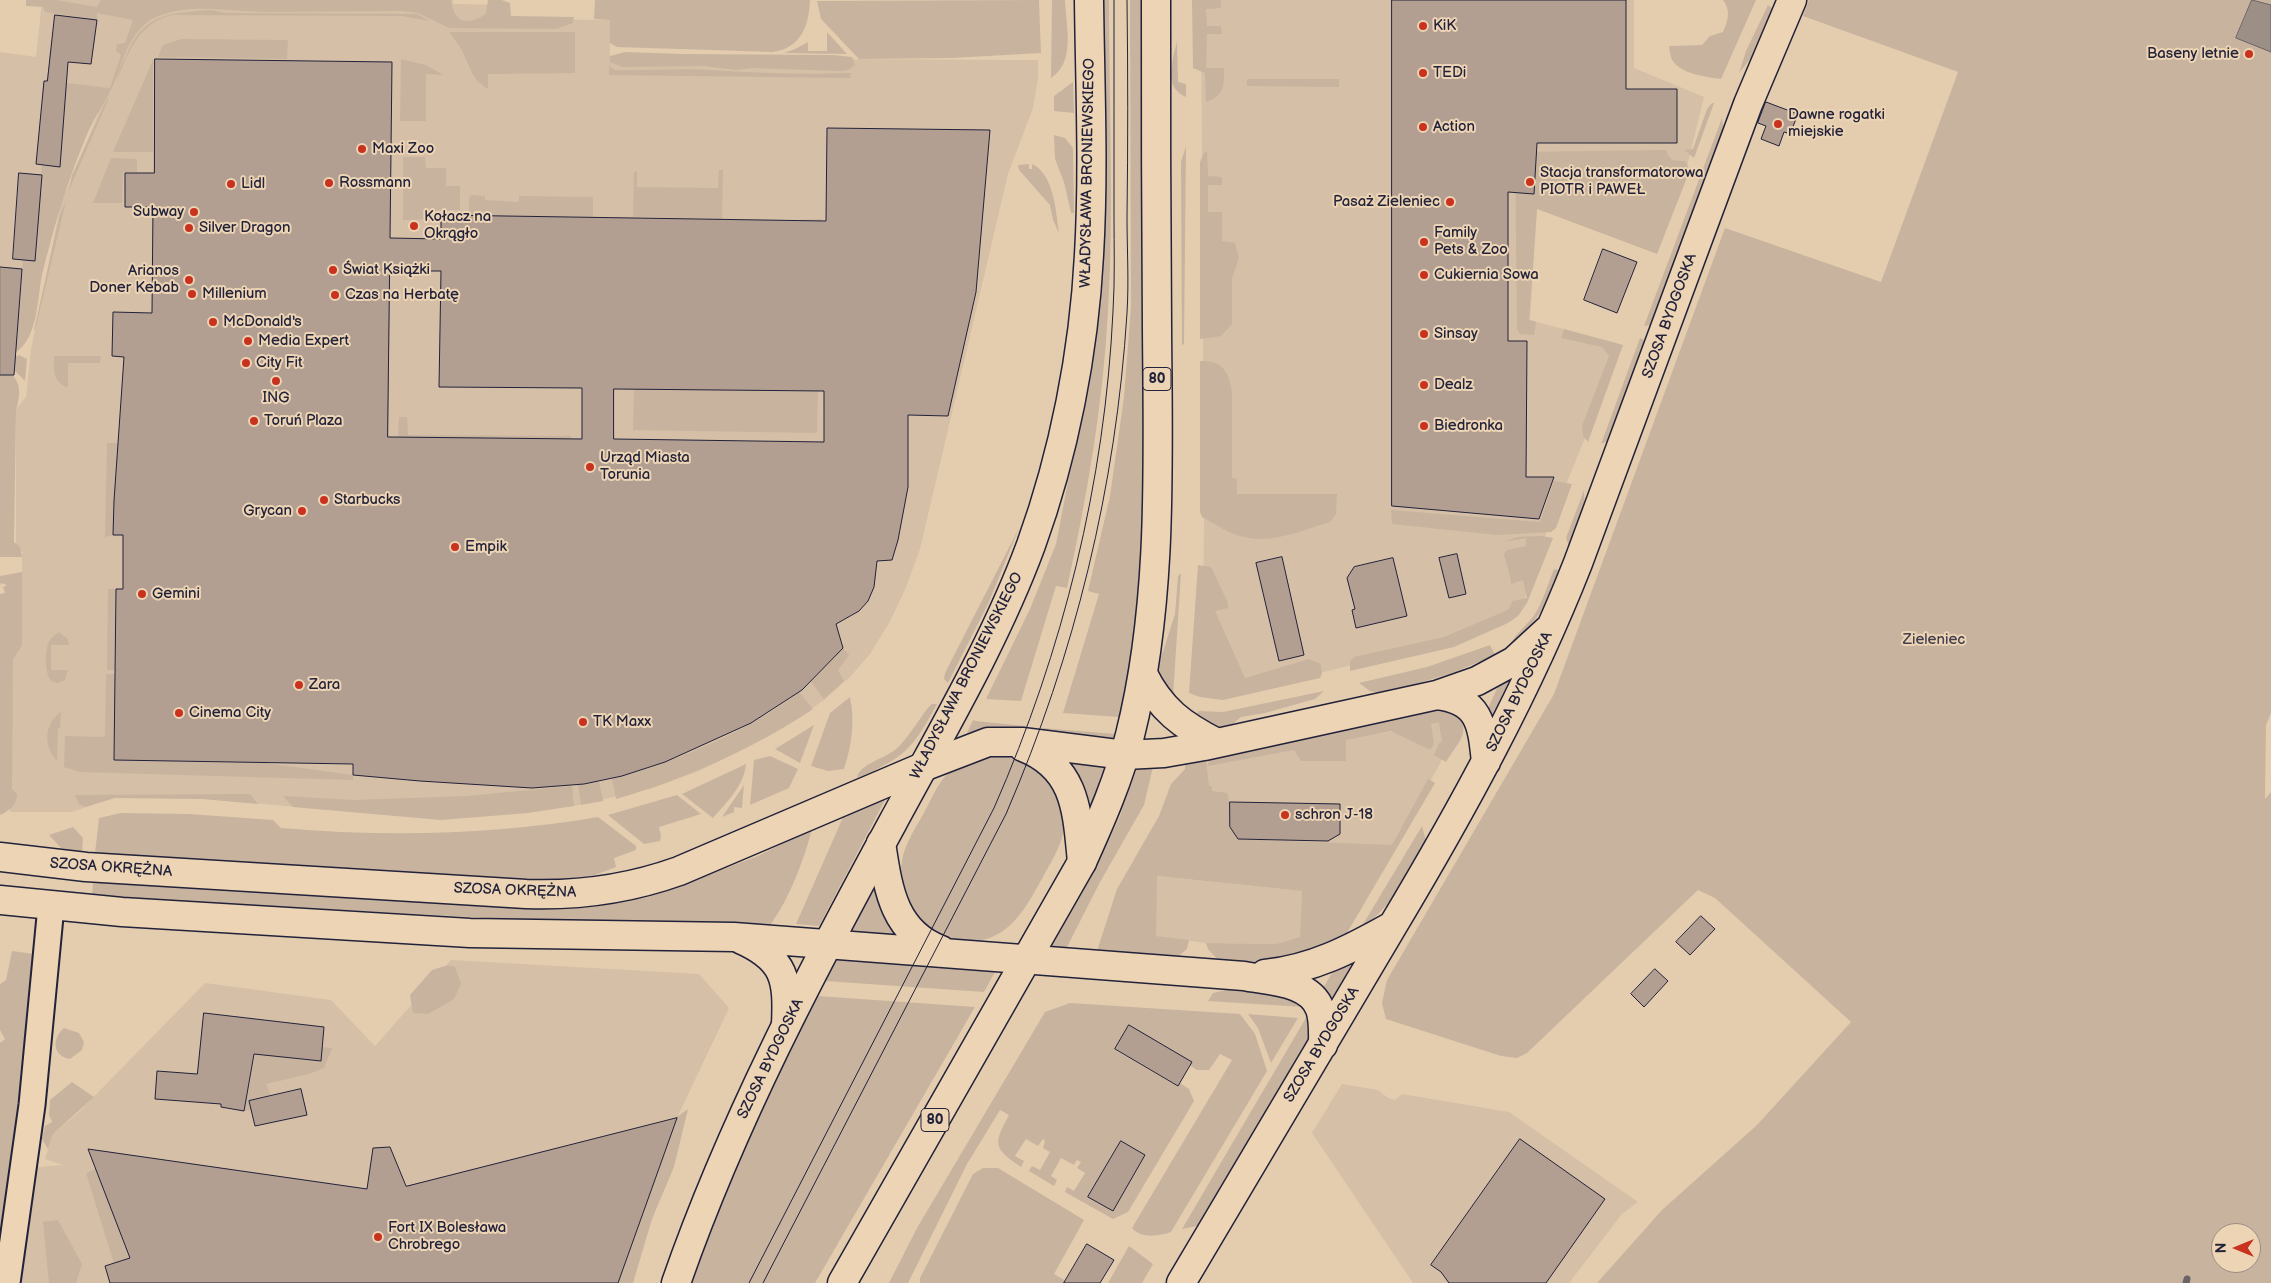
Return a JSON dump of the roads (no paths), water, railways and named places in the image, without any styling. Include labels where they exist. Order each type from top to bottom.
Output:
[{"type":"street","name":"WŁADYSŁAWA BRONIEWSKIEGO","points":[[881,843],[1003,610],[1031,545],[1063,431],[1076,367],[1089,254],[1089,0]]},
{"type":"street","name":"80","points":[[842,1283],[1029,958],[1082,862],[1114,790],[1125,755],[1143,674],[1150,624],[1155,550],[1157,466],[1156,0]]},
{"type":"street","name":"SZOSA BYDGOSKA","points":[[1181,1283],[1394,925],[1486,762],[1551,627],[1601,503],[1766,56],[1782,0]]},
{"type":"street","name":"SZOSA BYDGOSKA","points":[[1766,56],[1792,0]]},
{"type":"street","name":"SZOSA OKRĘŻNA","points":[[0,857],[86,867],[387,886],[540,894],[586,893],[634,885],[679,871],[970,747],[1003,740],[1125,755],[1164,753],[1217,743],[1437,695],[1478,681],[1514,661],[1551,627]]},
{"type":"street","points":[[1143,674],[1151,691],[1174,718],[1187,728],[1217,743]]},
{"type":"street","points":[[1437,695],[1459,700],[1467,704],[1476,714],[1482,729],[1486,762]]},
{"type":"street","points":[[1003,740],[1034,751],[1059,770],[1073,795],[1082,862]]},
{"type":"street","points":[[881,843],[887,879],[896,910],[910,932],[925,944],[951,954]]},
{"type":"street","name":"SZOSA BYDGOSKA","points":[[676,1283],[697,1222],[741,1120],[786,1025],[881,843]]},
{"type":"street","points":[[0,900],[51,906],[470,933],[734,937],[951,954],[1029,958],[1244,976],[1294,986],[1313,997],[1320,1008],[1323,1045]]},
{"type":"street","points":[[7,1283],[32,1105],[51,906]]},
{"type":"street","points":[[1244,976],[1282,972],[1316,964],[1336,956],[1394,925]]},
{"type":"street","points":[[734,937],[756,946],[766,953],[784,976],[787,988],[786,1025]]},
{"type":"waterway","points":[[2186,1283],[2187,1279]]},
{"type":"tram line","points":[[749,1283],[994,808],[1019,749],[1060,627],[1090,502],[1101,439],[1108,375],[1114,275],[1114,0]]},
{"type":"tram line","points":[[763,1283],[1006,814],[1031,754],[1072,631],[1102,506],[1113,442],[1127,313],[1127,0]]},
{"type":"place","name":"KiK","points":[[1423,26]]},
{"type":"place","name":"Baseny letnie","points":[[2249,54]]},
{"type":"place","name":"TEDi","points":[[1423,73]]},
{"type":"place","name":"Dawne rogatki miejskie","points":[[1778,124]]},
{"type":"place","name":"Action","points":[[1423,127]]},
{"type":"place","name":"Maxi Zoo","points":[[362,149]]},
{"type":"place","name":"Stacja transformatorowa PIOTR i PAWEŁ","points":[[1530,182]]},
{"type":"place","name":"Rossmann","points":[[329,183]]},
{"type":"place","name":"Lidl","points":[[231,184]]},
{"type":"place","name":"Pasaż Zieleniec","points":[[1450,202]]},
{"type":"place","name":"Subway","points":[[194,212]]},
{"type":"place","name":"Kołacz na Okrągło","points":[[414,226]]},
{"type":"place","name":"Silver Dragon","points":[[189,228]]},
{"type":"place","name":"Family Pets & Zoo","points":[[1424,242]]},
{"type":"place","name":"Świat Książki","points":[[333,270]]},
{"type":"place","name":"Cukiernia Sowa","points":[[1424,275]]},
{"type":"place","name":"Arianos Doner Kebab","points":[[189,280]]},
{"type":"place","name":"Millenium","points":[[192,294]]},
{"type":"place","name":"Czas na Herbatę","points":[[335,295]]},
{"type":"place","name":"McDonald's","points":[[213,322]]},
{"type":"place","name":"Sinsay","points":[[1424,334]]},
{"type":"place","name":"Media Expert","points":[[248,341]]},
{"type":"place","name":"City Fit","points":[[246,363]]},
{"type":"place","name":"ING","points":[[276,381]]},
{"type":"place","name":"Dealz","points":[[1424,385]]},
{"type":"place","name":"Toruń Plaza","points":[[254,421]]},
{"type":"place","name":"Biedronka","points":[[1424,426]]},
{"type":"place","name":"Urząd Miasta Torunia","points":[[590,467]]},
{"type":"place","name":"Starbucks","points":[[324,500]]},
{"type":"place","name":"Grycan","points":[[302,511]]},
{"type":"place","name":"Empik","points":[[455,547]]},
{"type":"place","name":"Gemini","points":[[142,594]]},
{"type":"place","name":"Zara","points":[[299,685]]},
{"type":"place","name":"Cinema City","points":[[179,713]]},
{"type":"place","name":"TK Maxx","points":[[583,722]]},
{"type":"place","name":"schron J-18","points":[[1285,815]]},
{"type":"place","name":"Fort IX Bolesława Chrobrego","points":[[378,1237]]},
{"type":"park label","name":"Zieleniec","points":[[1934,640]]}]
